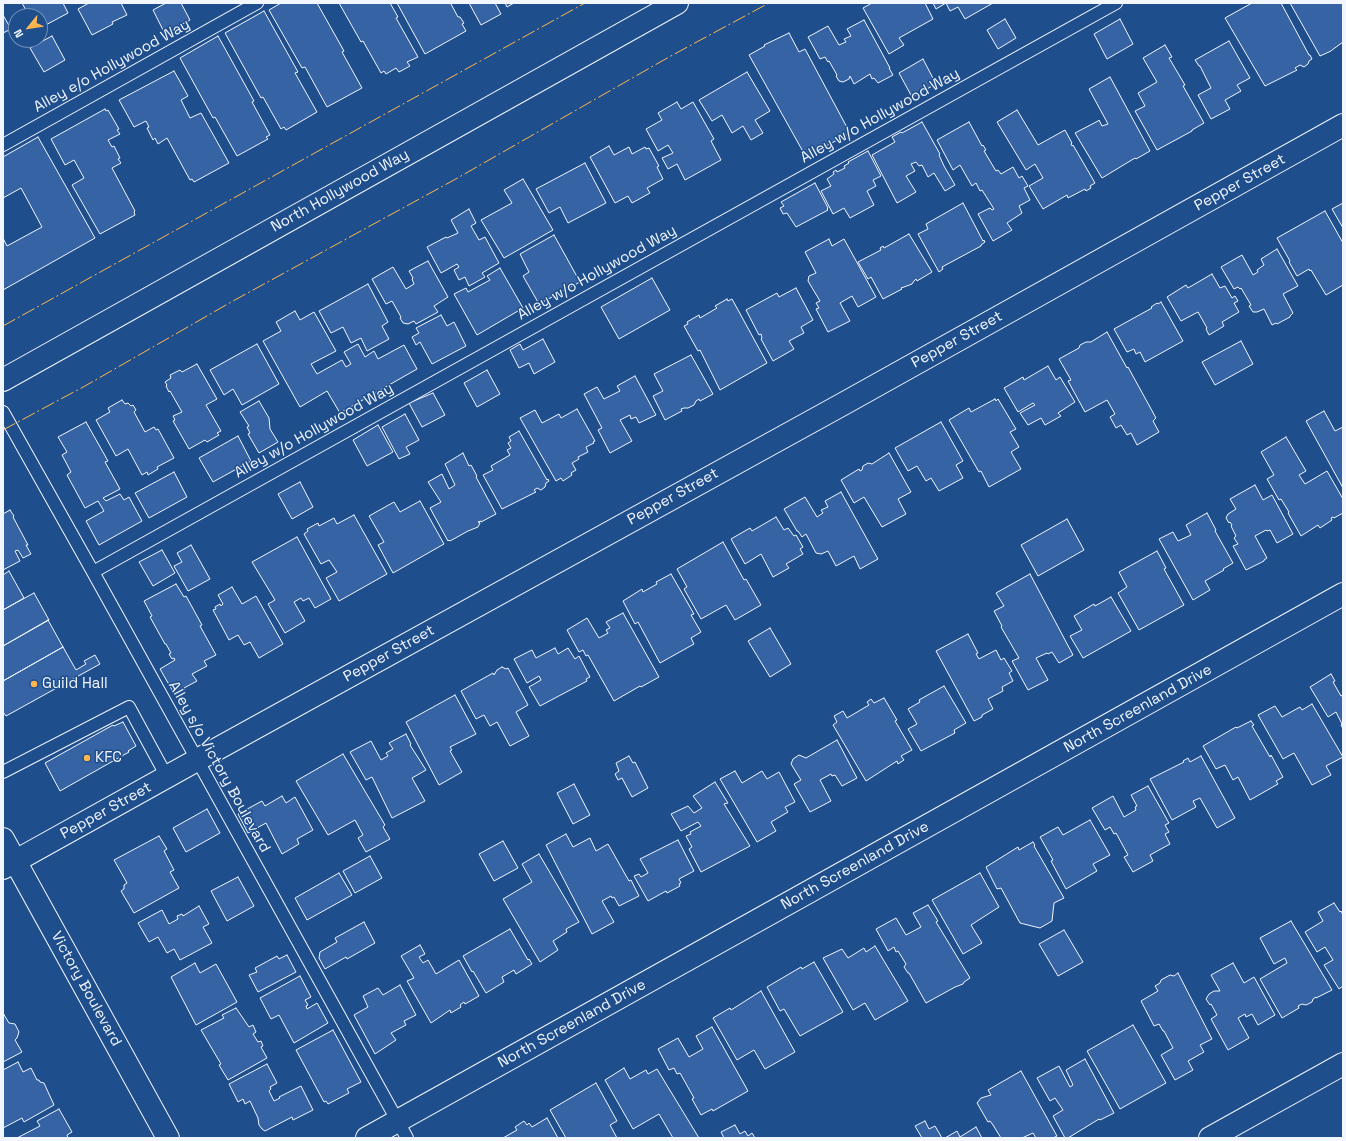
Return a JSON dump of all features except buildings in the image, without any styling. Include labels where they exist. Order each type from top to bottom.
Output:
[{"type":"street","name":"North Hollywood Way","points":[[3,380],[677,3]]},
{"type":"street","name":"Pepper Street","points":[[9,865],[836,408],[1343,125]]},
{"type":"street","name":"North Screenland Drive","points":[[367,1138],[403,1130],[1343,594]]},
{"type":"street","name":"Victory Boulevard","points":[[3,840],[9,865],[168,1138]]},
{"type":"street","points":[[1210,1138],[1343,1064]]},
{"type":"lane","name":"Alley e/o Hollywood Way","points":[[3,145],[257,3]]},
{"type":"lane","name":"Alley w/o Hollywood Way","points":[[93,572],[1116,3]]},
{"type":"lane","name":"Alley s/o Victory Boulevard","points":[[3,412],[403,1130]]},
{"type":"lane","points":[[3,772],[129,707],[167,777]]},
{"type":"power","points":[[3,326],[585,3]]},
{"type":"power","points":[[3,430],[85,386],[233,301],[454,180],[669,57],[769,3]]},
{"type":"place","name":"Guild Hall","points":[[34,684]]},
{"type":"place","name":"KFC","points":[[87,758]]}]
